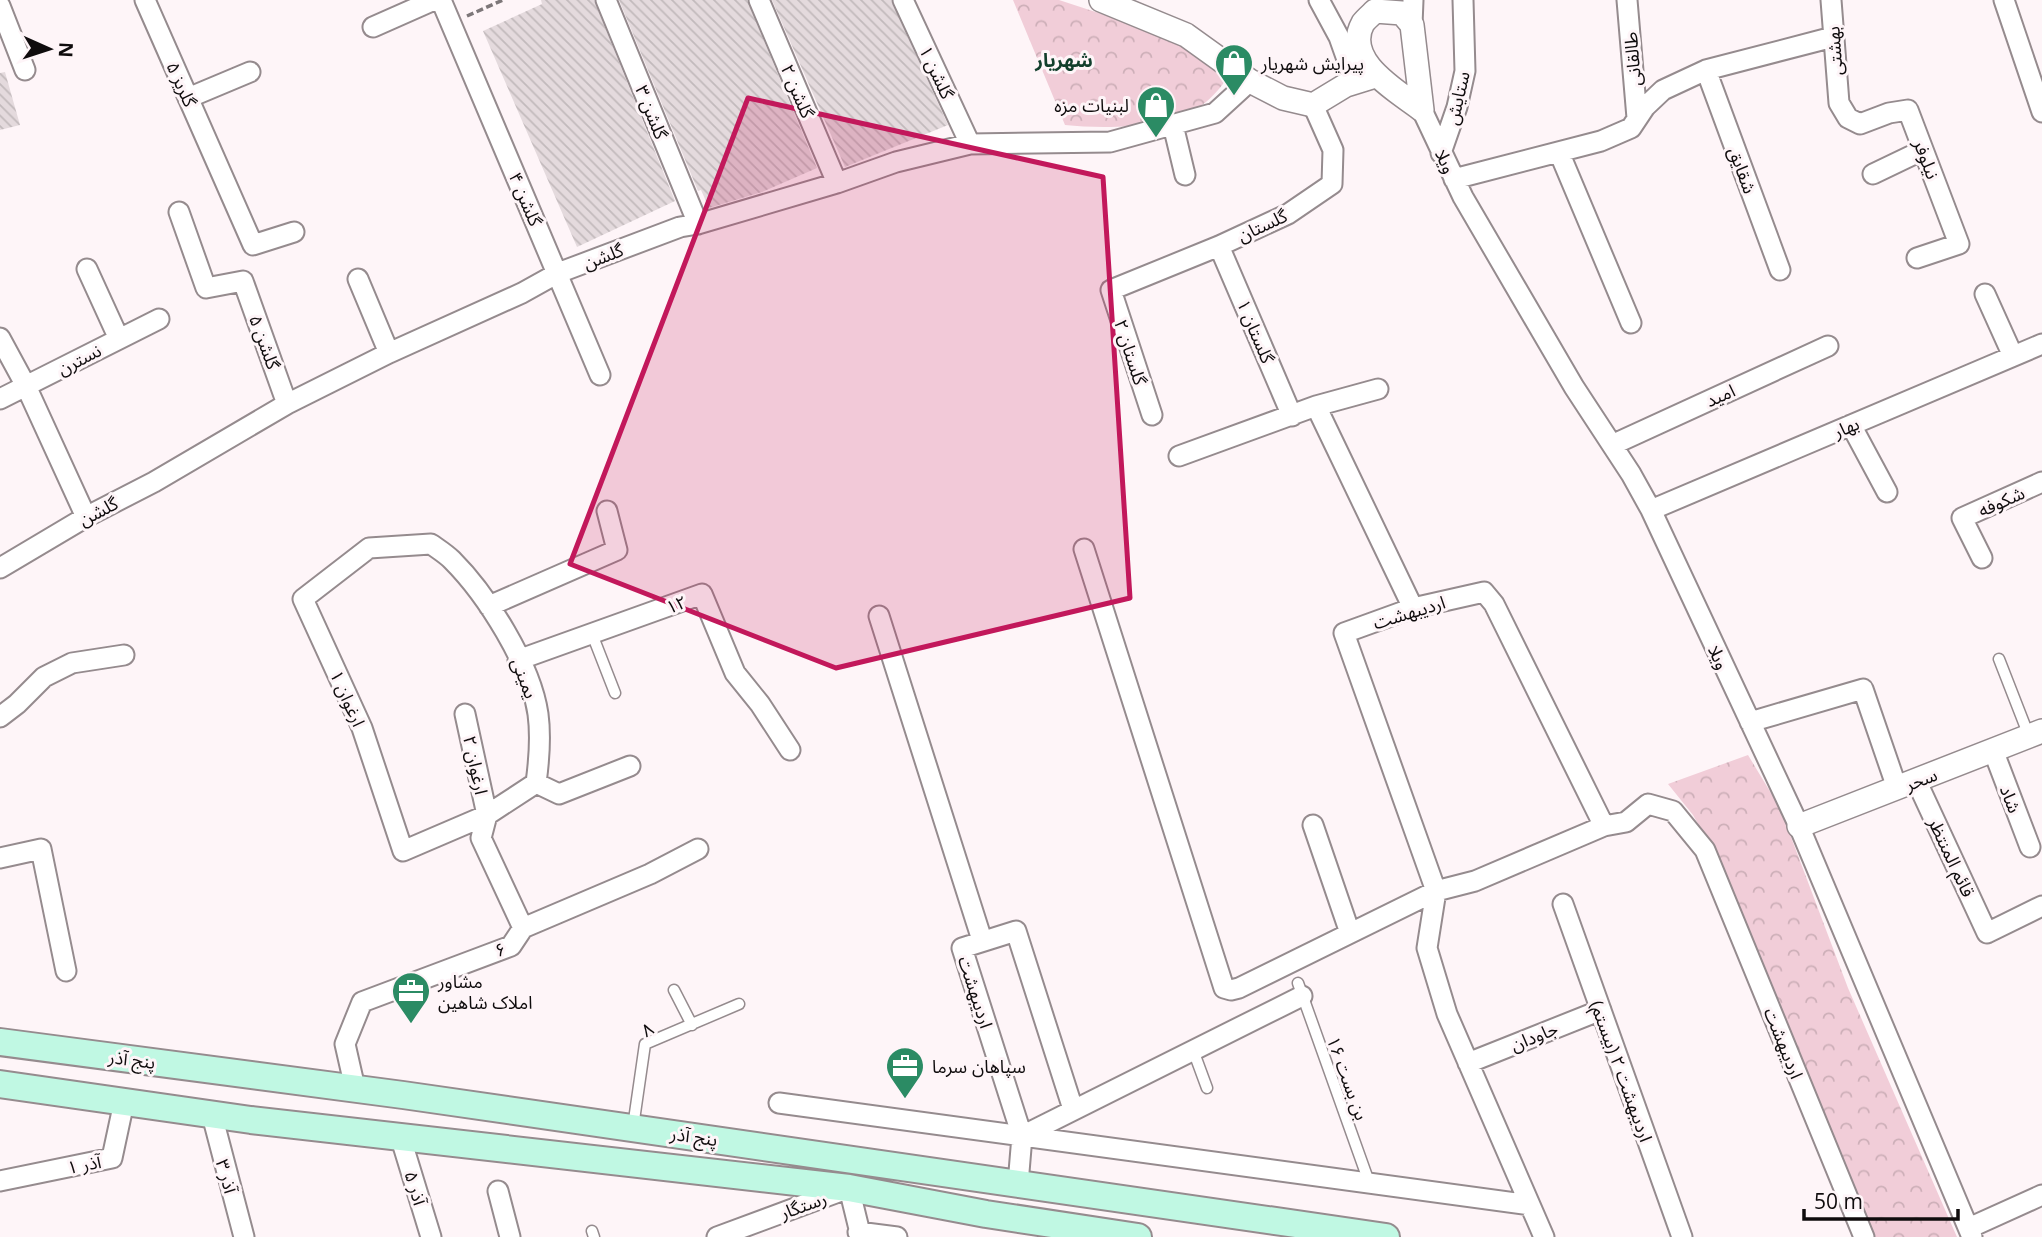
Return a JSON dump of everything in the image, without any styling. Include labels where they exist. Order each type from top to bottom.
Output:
[{"type":"main road","name":"پنج آذر","points":[[0,1042],[355,1088],[1387,1237]]},
{"type":"main road","name":"پنج آذر","points":[[0,1084],[401,1139],[849,1188],[986,1214],[1138,1237]]},
{"type":"main road","points":[[986,1214],[990,1180]]},
{"type":"main road","points":[[1055,1224],[1061,1190]]},
{"type":"street","name":"گلریز ۵","points":[[145,0],[253,245],[294,232]]},
{"type":"street","points":[[373,27],[434,0]]},
{"type":"street","name":"گلشن ۴","points":[[441,0],[600,375]]},
{"type":"street","name":"گلشن ۳","points":[[606,0],[698,224]]},
{"type":"street","name":"گلشن ۲","points":[[759,0],[837,183]]},
{"type":"street","name":"گلشن ۱","points":[[903,0],[970,144]]},
{"type":"street","points":[[1101,0],[1186,35],[1250,81],[1283,98],[1313,105],[1365,79]]},
{"type":"street","points":[[1319,0],[1365,79],[1422,110]]},
{"type":"street","points":[[1413,0],[1412,25],[1422,110]]},
{"type":"street","name":"ستایش","points":[[1441,153],[1457,107],[1465,71],[1463,0]]},
{"type":"street","name":"طالقانی","points":[[1627,0],[1637,118]]},
{"type":"street","name":"بهشتی","points":[[1831,0],[1839,103]]},
{"type":"street","points":[[2004,0],[2042,112]]},
{"type":"street","points":[[0,6],[25,70]]},
{"type":"street","points":[[1365,79],[1364,58],[1359,40],[1363,23],[1375,11],[1391,10],[1402,13],[1412,25]]},
{"type":"street","points":[[1454,179],[1601,141],[1631,128],[1645,107],[1663,90],[1706,70],[1833,37]]},
{"type":"street","name":"شقایق","points":[[1706,70],[1780,270]]},
{"type":"street","points":[[188,98],[250,72]]},
{"type":"street","name":"گلشن","points":[[0,568],[287,404],[388,353],[522,293],[558,273],[680,227],[837,183],[896,162],[970,144],[1110,142],[1173,125],[1215,113],[1250,81]]},
{"type":"street","name":"نیلوفر","points":[[1839,103],[1848,118],[1860,124],[1889,113],[1908,110],[1959,244],[1917,258]]},
{"type":"street","name":"گلستان","points":[[1111,290],[1219,246],[1288,214],[1332,184],[1333,150],[1313,105]]},
{"type":"street","name":"ویلا","points":[[1422,110],[1454,179],[1574,387],[1651,510],[1799,826],[1970,1233],[2042,1195]]},
{"type":"street","points":[[1173,125],[1185,175]]},
{"type":"street","points":[[1873,174],[1923,150]]},
{"type":"street","points":[[1559,152],[1631,323]]},
{"type":"street","name":"گلشن ۵","points":[[179,212],[206,288],[243,281],[287,404]]},
{"type":"street","name":"گلستان ۱","points":[[1219,246],[1293,416]]},
{"type":"street","points":[[87,269],[118,339]]},
{"type":"street","points":[[358,279],[388,353]]},
{"type":"street","name":"گلستان ۲","points":[[1111,290],[1152,415]]},
{"type":"street","points":[[1985,294],[2014,356]]},
{"type":"street","name":"نسترن","points":[[0,399],[159,319]]},
{"type":"street","points":[[0,338],[26,386],[86,517]]},
{"type":"street","name":"بهار","points":[[1651,510],[2042,344]]},
{"type":"street","name":"امید","points":[[1612,445],[1828,346]]},
{"type":"street","points":[[1179,456],[1316,406],[1378,388]]},
{"type":"street","points":[[1316,406],[1413,608]]},
{"type":"street","points":[[1851,425],[1886,492]]},
{"type":"street","name":"شکوفه","points":[[1982,558],[1962,518],[2042,482]]},
{"type":"street","points":[[489,606],[617,550],[607,511]]},
{"type":"street","name":"یمینی","points":[[431,544],[452,560],[489,606],[519,660],[538,713],[539,761],[536,783]]},
{"type":"street","name":"ارغوان ۱","points":[[431,544],[369,548],[303,599],[362,727],[403,852],[487,815]]},
{"type":"street","points":[[1084,549],[1224,988],[1239,988],[1436,891]]},
{"type":"street","name":"اردیبهشت","points":[[1544,1237],[1447,1014],[1427,948],[1436,891],[1344,633],[1413,608],[1484,592],[1494,604],[1604,826]]},
{"type":"street","name":"۱۲","points":[[519,660],[702,594],[735,673],[760,704],[790,750]]},
{"type":"street","points":[[879,616],[982,940],[1016,931],[1073,1109]]},
{"type":"street","points":[[0,717],[18,704],[44,677],[72,663],[124,655]]},
{"type":"street","name":"قائم المنتظر","points":[[1750,722],[1863,689],[1907,784],[1987,933],[2042,906]]},
{"type":"street","name":"ارغوان ۲","points":[[465,715],[487,815]]},
{"type":"street","name":"سحر","points":[[1799,826],[2035,733]]},
{"type":"street","name":"شاد","points":[[1993,750],[2030,847]]},
{"type":"street","points":[[487,815],[536,783],[559,794],[630,766]]},
{"type":"street","name":"اردیبهشت","points":[[1436,891],[1475,881],[1604,826],[1626,822],[1648,804],[1672,811],[1705,850],[1864,1237]]},
{"type":"street","name":"۶","points":[[355,1088],[345,1044],[362,1002],[511,946],[523,928],[481,838],[487,815]]},
{"type":"street","points":[[1313,825],[1350,933]]},
{"type":"street","points":[[0,858],[41,849],[66,971]]},
{"type":"street","points":[[523,928],[650,874],[698,849]]},
{"type":"street","name":"اردیبهشت ۲ (بیستم)","points":[[1563,904],[1682,1237]]},
{"type":"street","name":"اردیبهشت","points":[[982,940],[962,948],[1022,1136]]},
{"type":"street","points":[[1022,1136],[1193,1049],[1300,990]]},
{"type":"street","name":"جاودان","points":[[1468,1063],[1601,1010]]},
{"type":"street","name":"آذر ۱","points":[[0,1181],[112,1158],[124,1102]]},
{"type":"street","points":[[779,1103],[1530,1205]]},
{"type":"street","name":"آذر ۳","points":[[212,1115],[244,1237]]},
{"type":"street","points":[[1018,1184],[1022,1136]]},
{"type":"street","name":"آذر ۵","points":[[401,1139],[431,1237]]},
{"type":"street","points":[[849,1188],[860,1234],[897,1237]]},
{"type":"street","name":"رستگار","points":[[717,1237],[849,1188]]},
{"type":"street","points":[[498,1191],[510,1237]]},
{"type":"lane","points":[[592,634],[615,693]]},
{"type":"lane","points":[[1999,660],[2035,733]]},
{"type":"lane","points":[[674,990],[692,1024]]},
{"type":"lane","name":"بن بست ۱۶","points":[[1300,990],[1369,1183]]},
{"type":"lane","name":"۸","points":[[633,1128],[645,1044],[739,1004]]},
{"type":"lane","points":[[1193,1049],[1207,1088]]},
{"type":"path","points":[[451,23],[503,0]]},
{"type":"highlighted area","points":[[748,98],[1103,177],[1130,598],[836,668],[570,564]]},
{"type":"green space","points":[[1013,0],[1059,0],[1114,18],[1205,58],[1228,77],[1202,105],[1172,119],[1117,127],[1065,125]]},
{"type":"green space","points":[[1748,755],[1780,808],[1848,988],[1957,1237],[1865,1237],[1715,854],[1693,815],[1668,784]]},
{"type":"building","points":[[541,0],[594,0],[675,201],[577,247],[483,31],[542,4]]},
{"type":"building","points":[[619,0],[747,0],[817,168],[762,192],[709,208],[701,190],[698,191]]},
{"type":"building","points":[[772,0],[891,0],[948,125],[845,167]]},
{"type":"building","points":[[5,72],[20,125],[0,130],[0,73]]},
{"type":"place","name":"پیرایش شهریار","points":[[1234,97]]},
{"type":"place","name":"لبنیات مزه","points":[[1156,139]]},
{"type":"place","name":"مشاور املاک شاهین","points":[[411,1025]]},
{"type":"place","name":"سپاهان سرما","points":[[905,1100]]},
{"type":"district","name":"شهریار","points":[[1064,60]]}]
